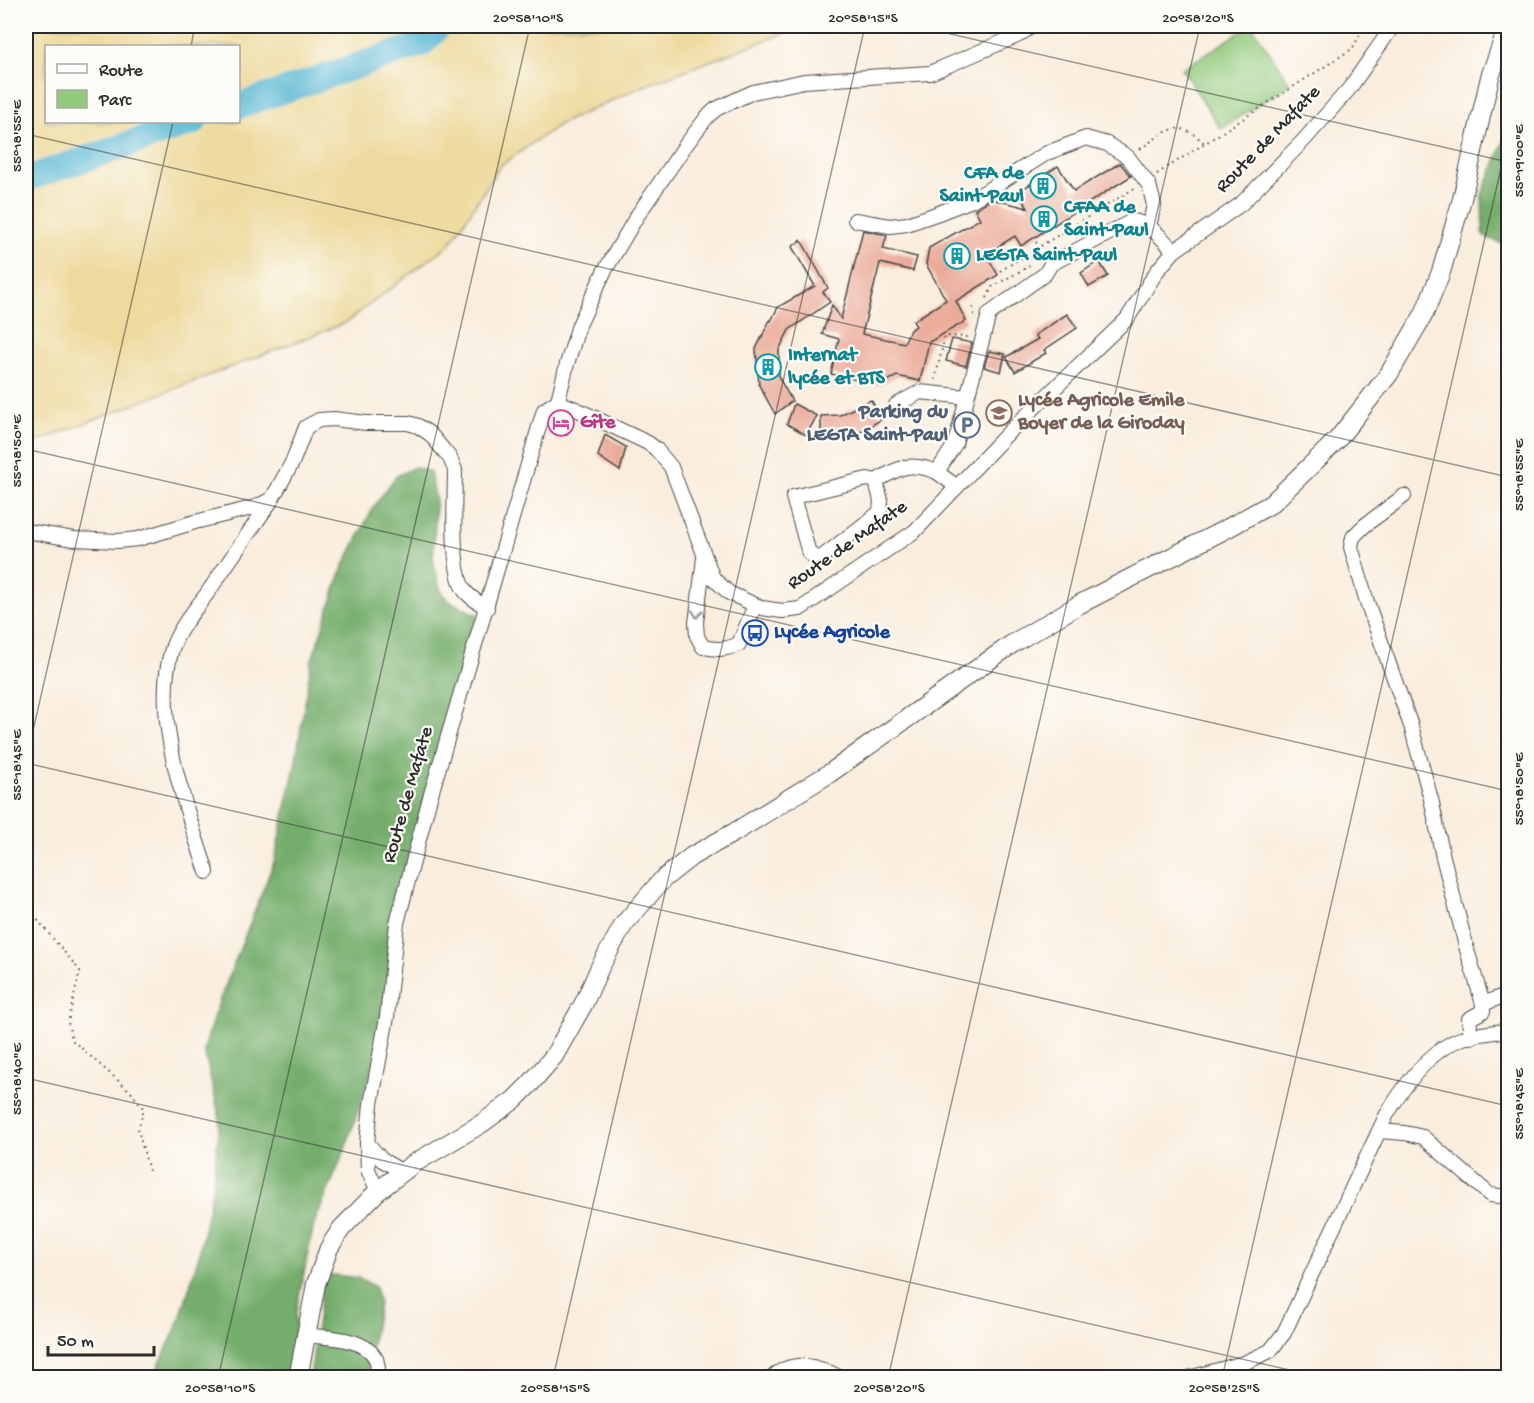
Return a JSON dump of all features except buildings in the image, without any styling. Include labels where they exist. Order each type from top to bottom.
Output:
[{"type":"main road","points":[[298,1377],[304,1335],[316,1284],[329,1248],[341,1229],[378,1191],[403,1172],[481,1124],[514,1100],[531,1083],[554,1056],[624,924],[663,879],[692,856],[830,773],[1012,644],[1080,604],[1270,504],[1337,440],[1389,374],[1424,314],[1441,272],[1462,198],[1491,77],[1508,26]]},
{"type":"street","points":[[557,404],[579,325],[600,280],[643,206],[684,146],[716,109],[753,92],[804,81],[930,73],[1019,35],[1032,26]]},
{"type":"street","name":"Route de Mafate","points":[[378,1191],[368,1170],[367,1143],[371,1104],[387,1017],[397,923],[429,801],[487,608],[540,417],[549,406],[557,404],[578,410],[656,449],[671,467],[713,578],[729,593],[755,606],[782,611],[800,609],[915,531],[1009,432],[1127,318],[1157,271],[1174,251],[1241,204],[1304,140],[1349,89],[1393,26]]},
{"type":"street","points":[[855,220],[890,226],[907,224],[936,214],[972,200],[1047,153],[1086,138],[1107,144],[1128,157],[1149,185],[1154,205],[1149,226]]},
{"type":"street","points":[[937,472],[955,444],[989,314],[1045,274],[1051,264],[1132,221],[1142,222],[1149,226],[1174,251]]},
{"type":"street","points":[[896,405],[920,392],[967,397]]},
{"type":"street","points":[[207,872],[170,742],[166,705],[172,648],[184,626],[272,499],[292,463],[306,427],[319,420],[334,419],[366,423],[396,422],[418,426],[430,434],[450,458],[455,470],[456,558],[459,579],[465,592],[487,608]]},
{"type":"street","points":[[876,481],[881,501],[880,512],[822,557],[816,558],[809,552],[793,496],[867,479],[876,481],[899,468],[921,465],[937,472],[957,487]]},
{"type":"street","points":[[1404,496],[1364,526],[1353,537],[1351,547],[1367,602],[1411,726],[1467,950],[1483,1004],[1483,1011],[1469,1019],[1471,1037]]},
{"type":"street","points":[[26,531],[74,539],[118,541],[138,539],[256,507],[272,499]]},
{"type":"street","points":[[704,556],[696,623],[697,636],[703,647],[726,650],[739,644],[755,606]]},
{"type":"street","points":[[1483,1004],[1509,994]]},
{"type":"street","points":[[1190,1377],[1227,1373],[1270,1351],[1284,1333],[1379,1131],[1406,1083],[1438,1052],[1462,1038],[1509,1030]]},
{"type":"street","points":[[1379,1131],[1423,1137],[1490,1195],[1509,1197]]},
{"type":"street","points":[[367,1143],[382,1160],[403,1172]]},
{"type":"street","points":[[304,1335],[349,1341],[369,1350],[377,1360],[379,1377]]},
{"type":"street","points":[[772,1377],[785,1369],[805,1364],[822,1368],[840,1377]]},
{"type":"path","points":[[1000,270],[1146,181],[1352,49],[1365,26]]},
{"type":"path","points":[[1128,157],[1171,128],[1193,132],[1204,143]]},
{"type":"path","points":[[26,906],[80,970],[68,1022],[72,1040],[130,1091],[144,1109],[138,1130],[149,1171]]},
{"type":"green space","points":[[1250,26],[1290,84],[1221,129],[1182,69]]},
{"type":"green space","points":[[1508,131],[1508,246],[1483,236],[1482,195]]},
{"type":"green space","points":[[415,467],[430,472],[436,501],[433,559],[440,589],[447,600],[478,615],[395,901],[385,1000],[371,1073],[343,1155],[314,1224],[296,1311],[293,1377],[153,1378],[179,1322],[198,1259],[213,1186],[220,1119],[204,1050],[214,1015],[274,862],[295,766],[311,663],[342,569],[373,508],[396,476]]},
{"type":"green space","points":[[324,1274],[360,1278],[375,1287],[379,1304],[368,1365],[371,1377],[310,1378]]},
{"type":"sand","points":[[26,26],[803,26],[641,87],[560,124],[500,166],[450,244],[345,323],[26,446]]},
{"type":"waterway","points":[[240,105],[422,44],[439,26]]},
{"type":"waterway","points":[[26,179],[191,123]]},
{"type":"place","name":"CFA de Saint-Paul","points":[[1043,186]]},
{"type":"place","name":"CFAA de Saint-Paul","points":[[1044,219]]},
{"type":"place","name":"LEGTA Saint-Paul","points":[[957,256]]},
{"type":"place","name":"Internat lycée et BTS","points":[[768,367]]},
{"type":"place","name":"Lycée Agricole Emile Boyer de la Giroday","points":[[999,413]]},
{"type":"place","name":"Gîte","points":[[561,423]]},
{"type":"place","name":"Parking du LEGTA Saint-Paul","points":[[967,425]]},
{"type":"place","name":"Lycée Agricole","points":[[755,633]]}]
